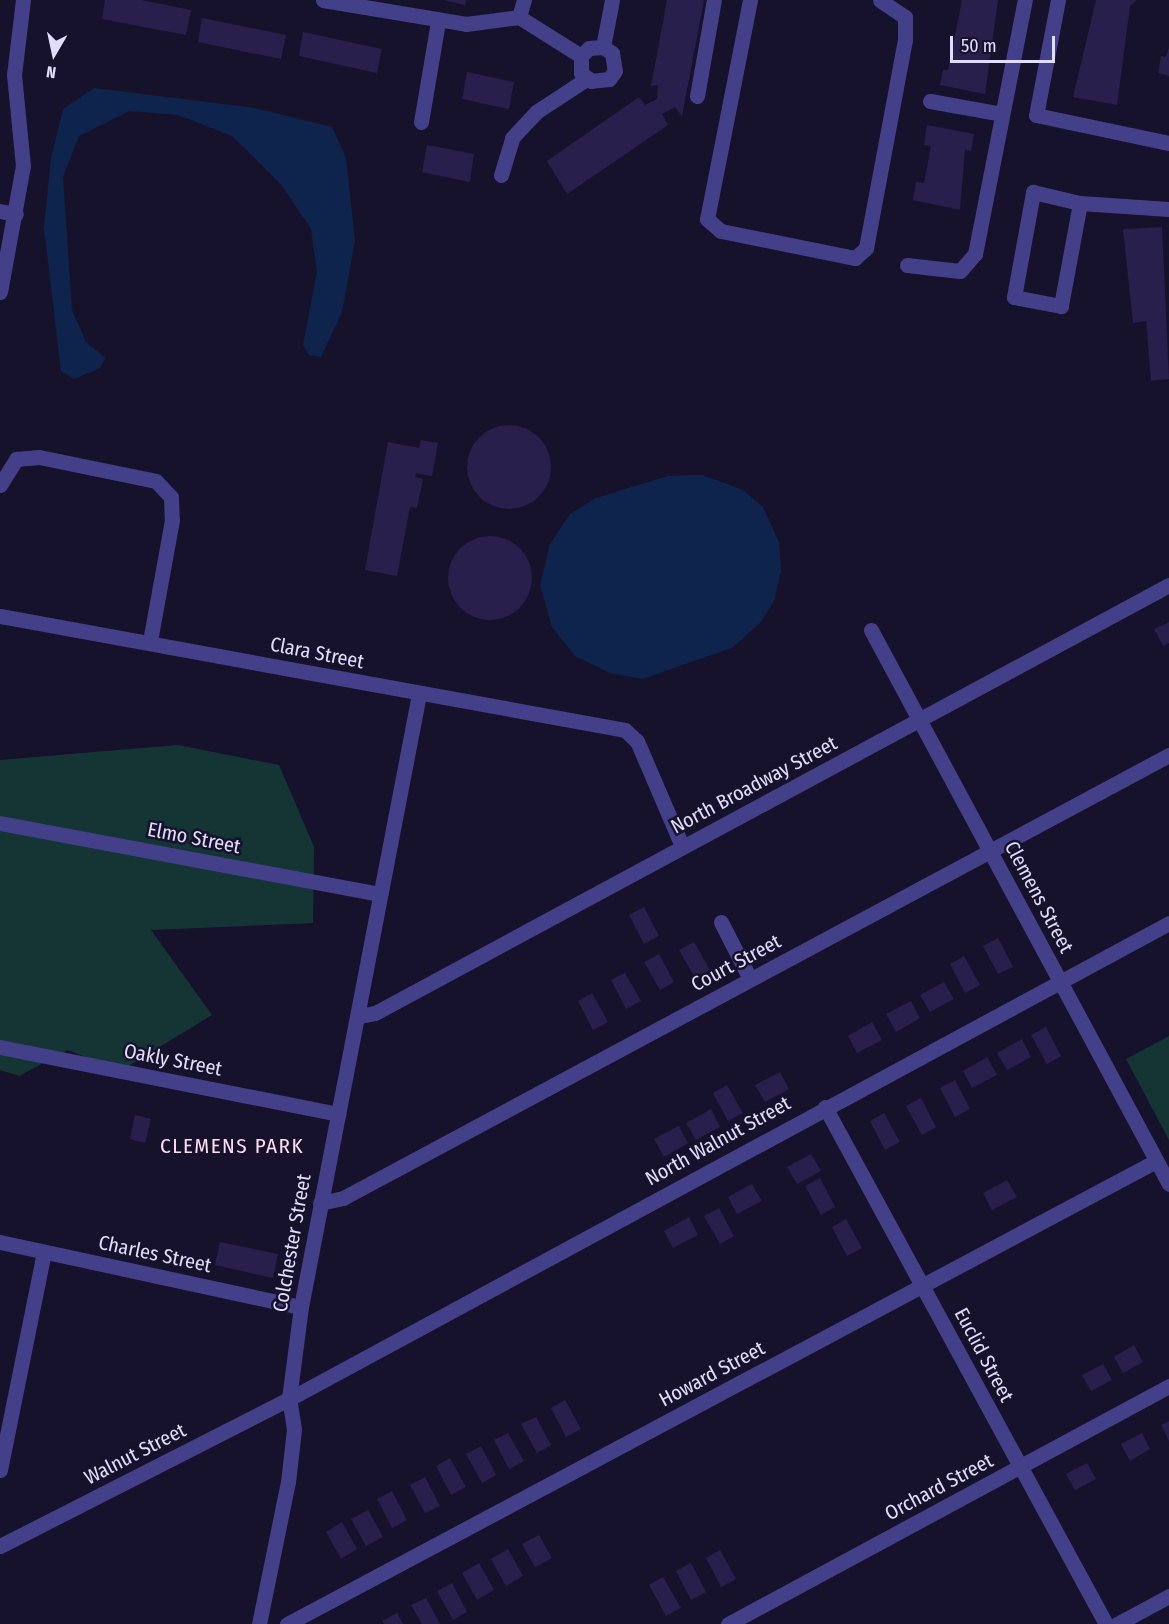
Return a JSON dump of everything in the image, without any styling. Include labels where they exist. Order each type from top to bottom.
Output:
[{"type":"street","points":[[0,292],[23,166],[14,75],[23,0]]},
{"type":"street","points":[[323,0],[347,2],[438,22],[519,18],[581,56]]},
{"type":"street","points":[[519,18],[524,0]]},
{"type":"street","points":[[603,47],[612,0]]},
{"type":"street","points":[[697,96],[714,0]]},
{"type":"street","points":[[750,0],[707,219],[721,231],[855,258],[866,248],[904,40],[905,17],[880,0]]},
{"type":"street","points":[[907,265],[950,272],[969,264],[1025,0]]},
{"type":"street","points":[[1058,0],[1036,115],[1169,143]]},
{"type":"street","points":[[421,122],[438,22]]},
{"type":"street","points":[[581,56],[603,47]]},
{"type":"street","points":[[581,56],[581,73],[600,82],[615,70],[612,53],[603,47]]},
{"type":"street","points":[[501,175],[512,138],[536,112],[588,78]]},
{"type":"street","points":[[930,101],[1002,114]]},
{"type":"street","points":[[1080,203],[1061,306],[1014,297],[1033,192],[1080,203],[1169,208]]},
{"type":"street","points":[[0,211],[16,214]]},
{"type":"street","points":[[0,485],[16,459],[39,457],[156,481],[171,498],[172,520],[150,641]]},
{"type":"street","name":"North Broadway Street","points":[[358,1016],[375,1013],[682,846],[920,722],[1169,585]]},
{"type":"street","name":"Clara Street","points":[[0,616],[150,641],[419,694],[625,730],[637,741],[682,846]]},
{"type":"street","name":"Clemens Street","points":[[871,630],[1169,1184]]},
{"type":"street","name":"Colchester Street","points":[[259,1624],[288,1482],[294,1429],[289,1399],[301,1307],[419,694]]},
{"type":"street","name":"Court Street","points":[[321,1203],[343,1197],[1169,755]]},
{"type":"street","name":"Elmo Street","points":[[0,823],[380,894]]},
{"type":"street","points":[[721,922],[750,979]]},
{"type":"street","name":"North Walnut Street","points":[[289,1399],[825,1107],[1169,923]]},
{"type":"street","name":"Oakly Street","points":[[0,1047],[338,1114]]},
{"type":"street","name":"Euclid Street","points":[[825,1107],[1106,1624]]},
{"type":"street","name":"Howard Street","points":[[286,1624],[1156,1161]]},
{"type":"street","name":"Charles Street","points":[[0,1242],[301,1307]]},
{"type":"street","points":[[0,1470],[44,1252]]},
{"type":"street","name":"Orchard Street","points":[[729,1624],[1169,1386]]},
{"type":"street","name":"Walnut Street","points":[[0,1546],[289,1399]]},
{"type":"street","points":[[1117,1624],[1169,1596]]},
{"type":"green space","points":[[178,745],[279,765],[314,847],[313,923],[151,930],[212,1015],[120,1071],[68,1050],[19,1076],[0,1070],[0,760]]},
{"type":"green space","points":[[1169,1036],[1169,1140],[1126,1059]]},
{"type":"water","points":[[94,88],[255,108],[332,127],[346,158],[355,241],[342,312],[321,357],[309,355],[303,345],[317,272],[311,229],[280,183],[232,136],[178,115],[129,111],[79,136],[63,177],[72,310],[86,342],[105,358],[100,368],[74,379],[61,371],[44,227],[51,158],[63,109]]},
{"type":"water","points":[[702,475],[743,490],[763,507],[779,542],[781,571],[774,601],[761,622],[732,648],[642,679],[610,673],[575,656],[552,627],[540,585],[550,544],[570,514],[596,498],[668,476]]},
{"type":"building","points":[[105,0],[141,0],[191,10],[186,35],[102,19]]},
{"type":"building","points":[[443,0],[466,0],[465,5]]},
{"type":"building","points":[[667,0],[704,0],[682,116],[675,107],[662,114],[668,125],[567,194],[547,161],[639,97],[645,105],[657,99],[658,85],[651,86]]},
{"type":"building","points":[[962,0],[998,0],[985,94],[940,85],[943,70],[948,70]]},
{"type":"building","points":[[1096,0],[1136,0],[1130,6],[1117,105],[1073,97]]},
{"type":"building","points":[[202,18],[286,35],[281,59],[198,42]]},
{"type":"building","points":[[303,32],[382,49],[377,73],[299,56]]},
{"type":"building","points":[[1169,47],[1169,76],[1158,73],[1161,56],[1166,57]]},
{"type":"building","points":[[467,72],[514,82],[509,109],[462,99]]},
{"type":"building","points":[[927,125],[974,134],[971,151],[965,150],[960,210],[913,200],[916,182],[924,183],[931,146],[924,145]]},
{"type":"building","points":[[427,145],[474,154],[470,182],[422,172]]},
{"type":"building","points":[[1162,227],[1169,379],[1151,381],[1146,321],[1133,323],[1123,229]]},
{"type":"building","points":[[509,425],[525,428],[539,437],[548,451],[551,467],[548,483],[539,497],[525,506],[509,509],[493,506],[479,497],[470,483],[467,467],[470,451],[479,437],[493,428]]},
{"type":"building","points":[[421,440],[438,443],[432,476],[416,473],[415,477],[423,479],[417,508],[410,507],[397,576],[365,570],[388,442],[419,448]]},
{"type":"building","points":[[490,536],[506,539],[520,548],[529,562],[532,578],[529,594],[520,608],[506,617],[490,620],[474,617],[460,608],[451,594],[448,578],[451,562],[460,548],[474,539]]},
{"type":"building","points":[[1169,622],[1169,643],[1163,646],[1154,629]]},
{"type":"building","points":[[644,907],[659,936],[644,944],[629,915]]},
{"type":"building","points":[[998,938],[1013,967],[998,974],[983,946]]},
{"type":"building","points":[[694,942],[710,970],[695,978],[679,950]]},
{"type":"building","points":[[659,954],[674,982],[660,990],[644,962]]},
{"type":"building","points":[[964,956],[980,985],[965,993],[950,964]]},
{"type":"building","points":[[625,973],[641,1001],[626,1009],[611,980]]},
{"type":"building","points":[[944,982],[954,999],[930,1012],[920,995]]},
{"type":"building","points":[[592,993],[608,1022],[593,1030],[578,1001]]},
{"type":"building","points":[[911,1001],[920,1018],[896,1032],[886,1014]]},
{"type":"building","points":[[872,1022],[882,1040],[857,1053],[848,1036]]},
{"type":"building","points":[[1046,1027],[1061,1056],[1047,1064],[1031,1035]]},
{"type":"building","points":[[1022,1039],[1031,1057],[1007,1070],[997,1053]]},
{"type":"building","points":[[987,1057],[997,1075],[972,1088],[963,1071]]},
{"type":"building","points":[[780,1072],[789,1089],[765,1102],[755,1085]]},
{"type":"building","points":[[955,1080],[970,1109],[955,1117],[940,1088]]},
{"type":"building","points":[[727,1085],[743,1113],[728,1121],[713,1093]]},
{"type":"building","points":[[921,1098],[936,1127],[922,1135],[906,1106]]},
{"type":"building","points":[[711,1109],[720,1127],[696,1140],[686,1123]]},
{"type":"building","points":[[884,1113],[900,1142],[885,1150],[870,1121]]},
{"type":"building","points":[[135,1115],[151,1119],[145,1143],[130,1139]]},
{"type":"building","points":[[679,1126],[688,1143],[664,1157],[654,1139]]},
{"type":"building","points":[[811,1154],[821,1171],[797,1184],[787,1167]]},
{"type":"building","points":[[820,1178],[835,1207],[821,1215],[805,1186]]},
{"type":"building","points":[[1007,1180],[1017,1197],[992,1210],[983,1193]]},
{"type":"building","points":[[752,1184],[762,1201],[737,1214],[728,1197]]},
{"type":"building","points":[[719,1208],[734,1236],[720,1244],[704,1216]]},
{"type":"building","points":[[689,1217],[698,1235],[673,1248],[664,1231]]},
{"type":"building","points":[[846,1219],[862,1248],[847,1256],[832,1227]]},
{"type":"building","points":[[220,1242],[278,1254],[273,1278],[215,1265]]},
{"type":"building","points":[[1134,1345],[1143,1362],[1123,1373],[1114,1357]]},
{"type":"building","points":[[1103,1364],[1112,1380],[1091,1391],[1082,1375]]},
{"type":"building","points":[[565,1400],[581,1429],[566,1437],[551,1408]]},
{"type":"building","points":[[536,1417],[551,1445],[537,1453],[521,1424]]},
{"type":"building","points":[[1169,1421],[1169,1441],[1161,1425]]},
{"type":"building","points":[[508,1433],[524,1461],[509,1469],[494,1440]]},
{"type":"building","points":[[1142,1433],[1150,1449],[1130,1461],[1121,1444]]},
{"type":"building","points":[[481,1446],[496,1475],[482,1483],[466,1454]]},
{"type":"building","points":[[450,1458],[466,1487],[451,1495],[436,1466]]},
{"type":"building","points":[[1087,1463],[1096,1479],[1075,1490],[1066,1474]]},
{"type":"building","points":[[425,1477],[440,1506],[425,1513],[410,1485]]},
{"type":"building","points":[[392,1491],[407,1520],[392,1528],[377,1499]]},
{"type":"building","points":[[368,1510],[383,1537],[366,1546],[351,1519]]},
{"type":"building","points":[[342,1522],[357,1549],[341,1559],[326,1532]]},
{"type":"building","points":[[539,1535],[552,1558],[535,1567],[522,1544]]},
{"type":"building","points":[[508,1549],[523,1576],[506,1586],[491,1559]]},
{"type":"building","points":[[720,1550],[736,1579],[721,1587],[706,1558]]},
{"type":"building","points":[[479,1563],[494,1590],[477,1600],[462,1573]]},
{"type":"building","points":[[691,1563],[706,1592],[691,1600],[676,1571]]},
{"type":"building","points":[[663,1577],[681,1608],[666,1616],[649,1585]]},
{"type":"building","points":[[452,1583],[467,1612],[453,1620],[437,1591]]},
{"type":"building","points":[[426,1598],[440,1624],[422,1624],[411,1605]]},
{"type":"building","points":[[397,1613],[403,1624],[384,1624],[382,1621]]},
{"type":"district","name":"CLEMENS PARK","points":[[232,1146]]}]
